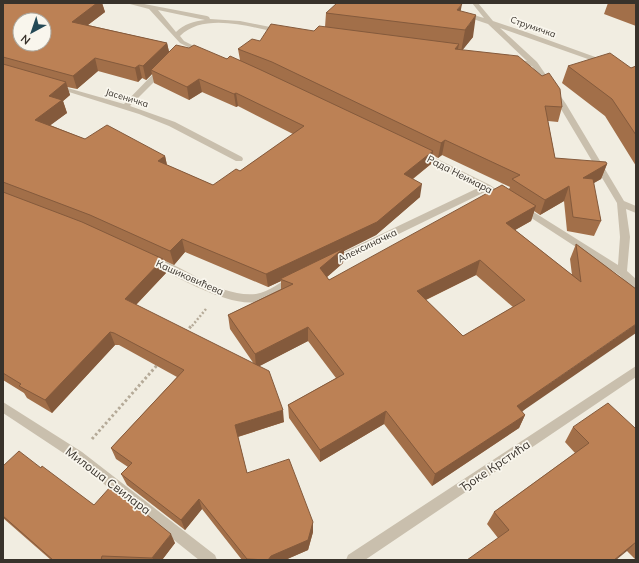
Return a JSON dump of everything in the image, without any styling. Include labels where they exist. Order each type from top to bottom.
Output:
[{"type":"street","points":[[129,3],[284,31]]},
{"type":"street","points":[[476,3],[491,22],[534,64],[562,104],[621,203],[625,237],[622,272]]},
{"type":"street","points":[[152,8],[187,48],[214,57]]},
{"type":"street","name":"Струмичка","points":[[457,12],[491,22],[615,66]]},
{"type":"street","points":[[176,36],[179,31],[190,24],[208,20],[224,21]]},
{"type":"street","points":[[510,61],[534,64]]},
{"type":"street","points":[[125,107],[167,64]]},
{"type":"street","name":"Јасеничка","points":[[49,85],[125,107],[172,124],[239,159]]},
{"type":"street","name":"Рада Неимара","points":[[412,149],[487,187],[622,272],[636,285]]},
{"type":"street","name":"Алексиначка","points":[[327,265],[487,187]]},
{"type":"street","points":[[621,203],[636,210]]},
{"type":"street","name":"Кашиковићева","points":[[140,254],[221,292],[245,298],[256,298],[299,278]]},
{"type":"street","name":"Ђоке Крстића","points":[[353,560],[636,372]]},
{"type":"street","name":"Милоша Свилара","points":[[3,407],[78,456],[210,560]]},
{"type":"path","points":[[185,333],[221,292]]},
{"type":"path","points":[[78,456],[160,362]]},
{"type":"building","points":[[3,3],[97,3],[72,22],[167,43],[143,66],[139,65],[135,68],[95,58],[73,76],[3,57]]},
{"type":"building","points":[[337,3],[456,3],[462,4],[457,10],[476,15],[465,30],[326,13]]},
{"type":"building","points":[[271,24],[314,31],[319,26],[459,44],[455,49],[518,56],[542,76],[549,73],[560,89],[562,107],[545,106],[555,158],[606,162],[607,164],[583,178],[593,179],[601,221],[573,217],[569,186],[545,200],[512,179],[520,175],[445,140],[441,143],[272,62],[238,49],[252,39],[260,41]]},
{"type":"building","points":[[176,45],[189,48],[194,45],[227,59],[230,56],[433,151],[404,174],[422,184],[377,222],[266,274],[182,239],[170,251],[90,215],[3,182],[3,64],[66,82],[49,96],[62,100],[35,120],[85,139],[107,125],[165,156],[158,161],[213,185],[236,169],[240,171],[304,126],[236,93],[234,94],[199,79],[187,87],[151,70]]},
{"type":"building","points":[[610,53],[631,68],[636,66],[636,135],[612,99],[568,66]]},
{"type":"building","points":[[502,185],[536,206],[506,223],[581,282],[576,244],[636,289],[636,324],[517,406],[525,415],[435,474],[386,411],[320,450],[288,405],[344,374],[308,327],[255,354],[228,315],[293,284],[280,279],[344,248],[320,268],[329,280]],"holes":[[[480,260],[525,300],[463,336],[417,291]]]},
{"type":"building","points":[[3,192],[82,222],[163,259],[125,299],[269,371],[283,410],[235,425],[247,473],[289,459],[313,522],[308,540],[271,556],[268,560],[247,559],[199,499],[181,520],[121,474],[132,463],[111,448],[184,370],[110,332],[45,400],[19,386],[21,384],[3,373]]},
{"type":"building","points":[[608,403],[635,428],[636,427],[636,542],[614,560],[467,560],[509,530],[494,512],[589,443],[573,427]]},
{"type":"building","points":[[19,451],[41,468],[42,466],[94,505],[111,486],[171,534],[152,558],[102,556],[101,560],[53,560],[3,516],[3,466]]}]
